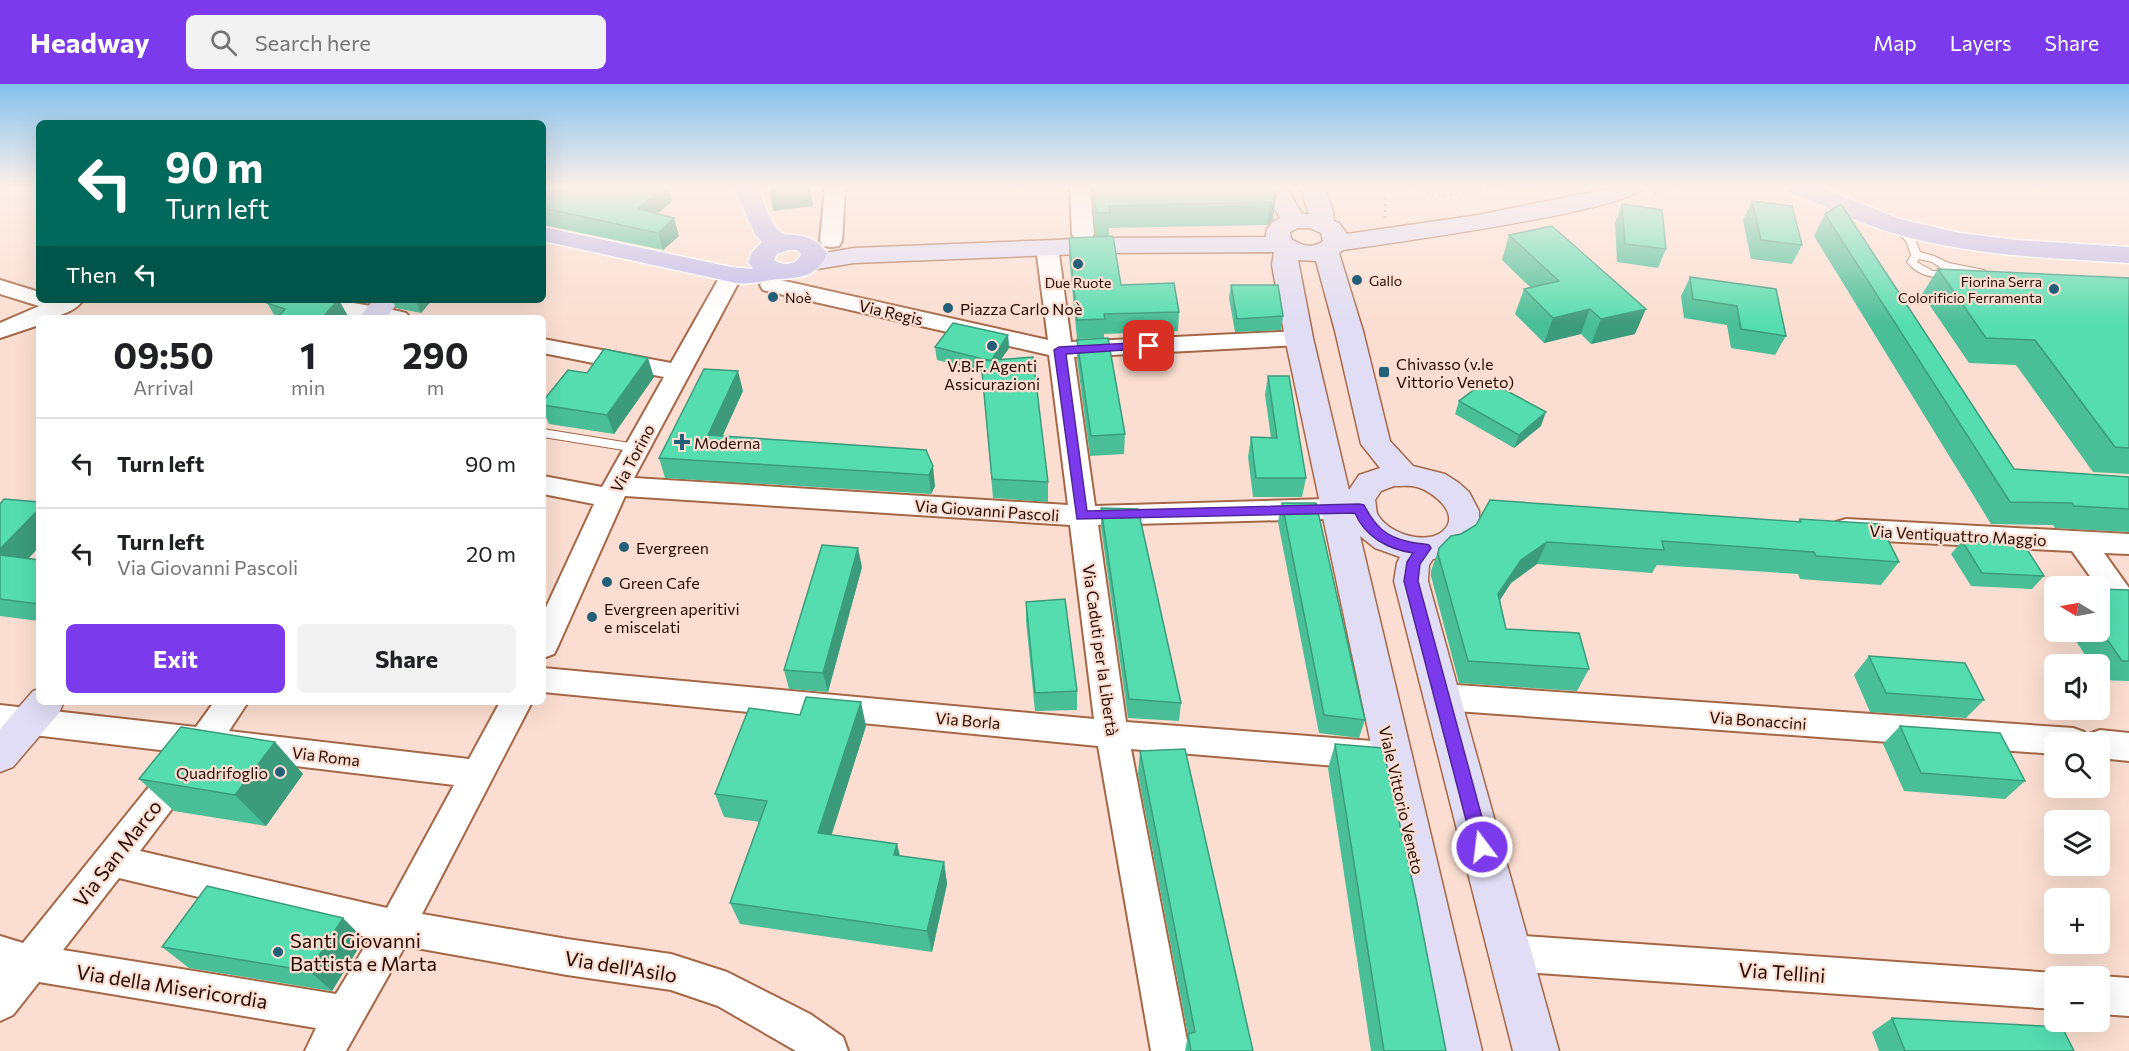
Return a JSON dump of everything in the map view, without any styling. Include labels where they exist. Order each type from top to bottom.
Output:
[{"type":"main road","points":[[766,233],[773,263]]},
{"type":"main road","points":[[1327,233],[1376,444],[1404,475]]},
{"type":"main road","points":[[816,249],[1083,234],[1286,236],[1306,253],[1328,237],[1355,233]]},
{"type":"main road","points":[[1328,237],[1388,237],[1412,233]]},
{"type":"main road","points":[[1928,233],[2034,248],[2129,255]]},
{"type":"main road","points":[[546,235],[722,273],[752,277],[773,263],[795,242],[816,249],[855,256],[1286,236]]},
{"type":"main road","points":[[1286,236],[1286,265],[1299,338],[1349,503],[1366,524],[1384,539],[1410,548],[1439,546],[1452,540],[1461,532],[1464,521],[1478,511],[1457,499],[1441,486],[1419,477],[1404,475],[1380,478],[1349,503]]},
{"type":"main road","name":"Viale Vittorio Veneto","points":[[1349,503],[1346,549],[1459,1051]]},
{"type":"main road","points":[[1424,548],[1413,562],[1411,581],[1536,1051]]},
{"type":"main road","points":[[0,756],[26,713]]},
{"type":"street","points":[[816,249],[821,233]]},
{"type":"street","name":"Via Caduti per la Libertà","points":[[1047,247],[1081,516],[1112,734],[1170,1051]]},
{"type":"street","name":"Via Regis","points":[[773,263],[1059,350],[1299,338]]},
{"type":"street","name":"Via Torino","points":[[546,633],[554,597],[678,372],[722,273]]},
{"type":"street","points":[[0,286],[36,296]]},
{"type":"street","points":[[0,331],[49,303]]},
{"type":"street","points":[[321,303],[383,312]]},
{"type":"street","points":[[546,347],[678,372]]},
{"type":"street","name":"Via Giovanni Pascoli","points":[[546,485],[613,492],[1081,516],[1349,503]]},
{"type":"street","name":"Via Ventiquattro Maggio","points":[[1821,528],[2129,544]]},
{"type":"street","points":[[2080,541],[2129,610]]},
{"type":"street","name":"Via Borla","points":[[546,680],[1112,734],[1393,757]]},
{"type":"street","name":"Via Bonaccini","points":[[1442,696],[2044,740]]},
{"type":"street","name":"Via San Marco","points":[[0,1002],[15,958],[112,860],[206,741],[230,705]]},
{"type":"street","points":[[324,1051],[396,927],[514,705]]},
{"type":"street","name":"Via Roma","points":[[26,713],[206,741],[478,774]]},
{"type":"street","points":[[2110,745],[2129,747]]},
{"type":"street","name":"Via dell'Asilo","points":[[112,860],[396,927],[567,957],[671,972],[727,990],[796,1028],[829,1051]]},
{"type":"street","name":"Via Tellini","points":[[1510,952],[2044,991]]},
{"type":"street","name":"Via della Misericordia","points":[[15,958],[345,1014]]},
{"type":"street","points":[[2110,996],[2129,997]]},
{"type":"lane","points":[[1903,233],[1908,236],[1916,249],[1912,262],[1917,267],[1935,274],[1948,270],[1993,275]]},
{"type":"lane","points":[[1930,258],[1926,251],[1928,244],[1945,237]]},
{"type":"lane","points":[[1916,255],[1930,258],[1948,270]]},
{"type":"lane","points":[[546,433],[636,448]]},
{"type":"building","points":[[1560,233],[1646,309],[1601,319],[1590,309],[1553,318],[1524,289],[1559,281],[1509,235]]},
{"type":"building","points":[[1624,233],[1664,233],[1666,249],[1625,244]]},
{"type":"building","points":[[1759,233],[1799,233],[1802,245],[1761,240]]},
{"type":"building","points":[[1837,233],[1860,233],[2014,469],[2129,477],[2129,509],[2074,506],[2072,503],[2010,502]]},
{"type":"building","points":[[1113,236],[1121,285],[1174,283],[1179,312],[1104,314],[1105,319],[1077,320],[1069,238]]},
{"type":"building","points":[[1938,269],[2129,278],[2129,448],[2115,447],[2035,340],[1986,338]]},
{"type":"building","points":[[1690,277],[1776,289],[1786,336],[1741,329],[1737,306],[1693,299]]},
{"type":"building","points":[[1231,285],[1278,285],[1283,316],[1237,319]]},
{"type":"building","points":[[267,303],[335,303],[325,315],[280,315],[285,309]]},
{"type":"building","points":[[953,323],[1008,335],[991,361],[935,347]]},
{"type":"building","points":[[1108,338],[1125,434],[1091,436],[1077,340]]},
{"type":"building","points":[[604,349],[648,358],[607,415],[546,405],[546,397],[568,370],[587,373]]},
{"type":"building","points":[[1033,357],[1048,482],[992,479],[981,361]]},
{"type":"building","points":[[704,369],[738,371],[708,435],[926,450],[933,466],[929,475],[659,458]]},
{"type":"building","points":[[1268,376],[1289,376],[1306,478],[1256,478],[1251,437],[1277,438]]},
{"type":"building","points":[[1487,380],[1546,412],[1519,435],[1459,401]]},
{"type":"building","points":[[4,499],[36,502],[36,512],[0,549],[0,504]]},
{"type":"building","points":[[1490,500],[1801,522],[1800,519],[1880,524],[1899,562],[1816,556],[1814,552],[1662,541],[1664,550],[1547,542],[1521,560],[1498,594],[1506,629],[1579,633],[1589,669],[1468,661],[1438,554],[1439,548],[1451,536],[1461,534],[1476,525]]},
{"type":"building","points":[[1282,503],[1316,503],[1365,720],[1324,715]]},
{"type":"building","points":[[1101,508],[1138,509],[1181,703],[1129,699]]},
{"type":"building","points":[[1962,541],[2023,543],[2044,576],[1982,573]]},
{"type":"building","points":[[822,545],[858,548],[823,673],[784,670]]},
{"type":"building","points":[[0,555],[36,560],[36,604],[0,599]]},
{"type":"building","points":[[2110,589],[2129,590],[2129,661],[2122,661],[2109,642]]},
{"type":"building","points":[[1065,599],[1077,691],[1035,693],[1026,602]]},
{"type":"building","points":[[1869,656],[1965,663],[1984,700],[1886,693]]},
{"type":"building","points":[[806,697],[861,702],[818,833],[897,844],[894,855],[944,862],[927,931],[730,903],[767,801],[715,794],[749,708],[800,715]]},
{"type":"building","points":[[1900,726],[2000,733],[2025,781],[1921,773]]},
{"type":"building","points":[[181,727],[275,742],[235,795],[139,779]]},
{"type":"building","points":[[1335,744],[1383,748],[1446,1051],[1384,1051]]},
{"type":"building","points":[[1185,749],[1253,1051],[1191,1051],[1188,1034],[1195,1032],[1140,751]]},
{"type":"building","points":[[207,886],[343,918],[309,971],[162,947]]},
{"type":"building","points":[[1892,1018],[2044,1026],[2044,1032],[2064,1032],[2074,1051],[1905,1051]]},
{"type":"place","name":"Due Ruote","points":[[1078,264]]},
{"type":"place","name":"Gallo","points":[[1357,280]]},
{"type":"place","name":"Fiorina Serra Colorificio Ferramenta","points":[[2054,289]]},
{"type":"place","name":"Noè","points":[[773,297]]},
{"type":"place","name":"Piazza Carlo Noè","points":[[948,308]]},
{"type":"place","name":"V.B.F. Agenti Assicurazioni","points":[[992,346]]},
{"type":"place","name":"Chivasso (v.le Vittorio Veneto)","points":[[1384,372]]},
{"type":"place","name":"Moderna","points":[[682,442]]},
{"type":"place","name":"Evergreen","points":[[624,547]]},
{"type":"place","name":"Green Cafe","points":[[607,582]]},
{"type":"place","name":"Evergreen aperitivi e miscelati","points":[[592,617]]},
{"type":"place","name":"Quadrifoglio","points":[[280,772]]},
{"type":"place","name":"Santi Giovanni Battista e Marta","points":[[278,952]]},
{"type":"route","points":[[1149,346],[1059,350],[1081,516],[1359,508],[1366,524],[1384,539],[1410,548],[1424,548],[1413,562],[1411,581],[1482,847]]}]
